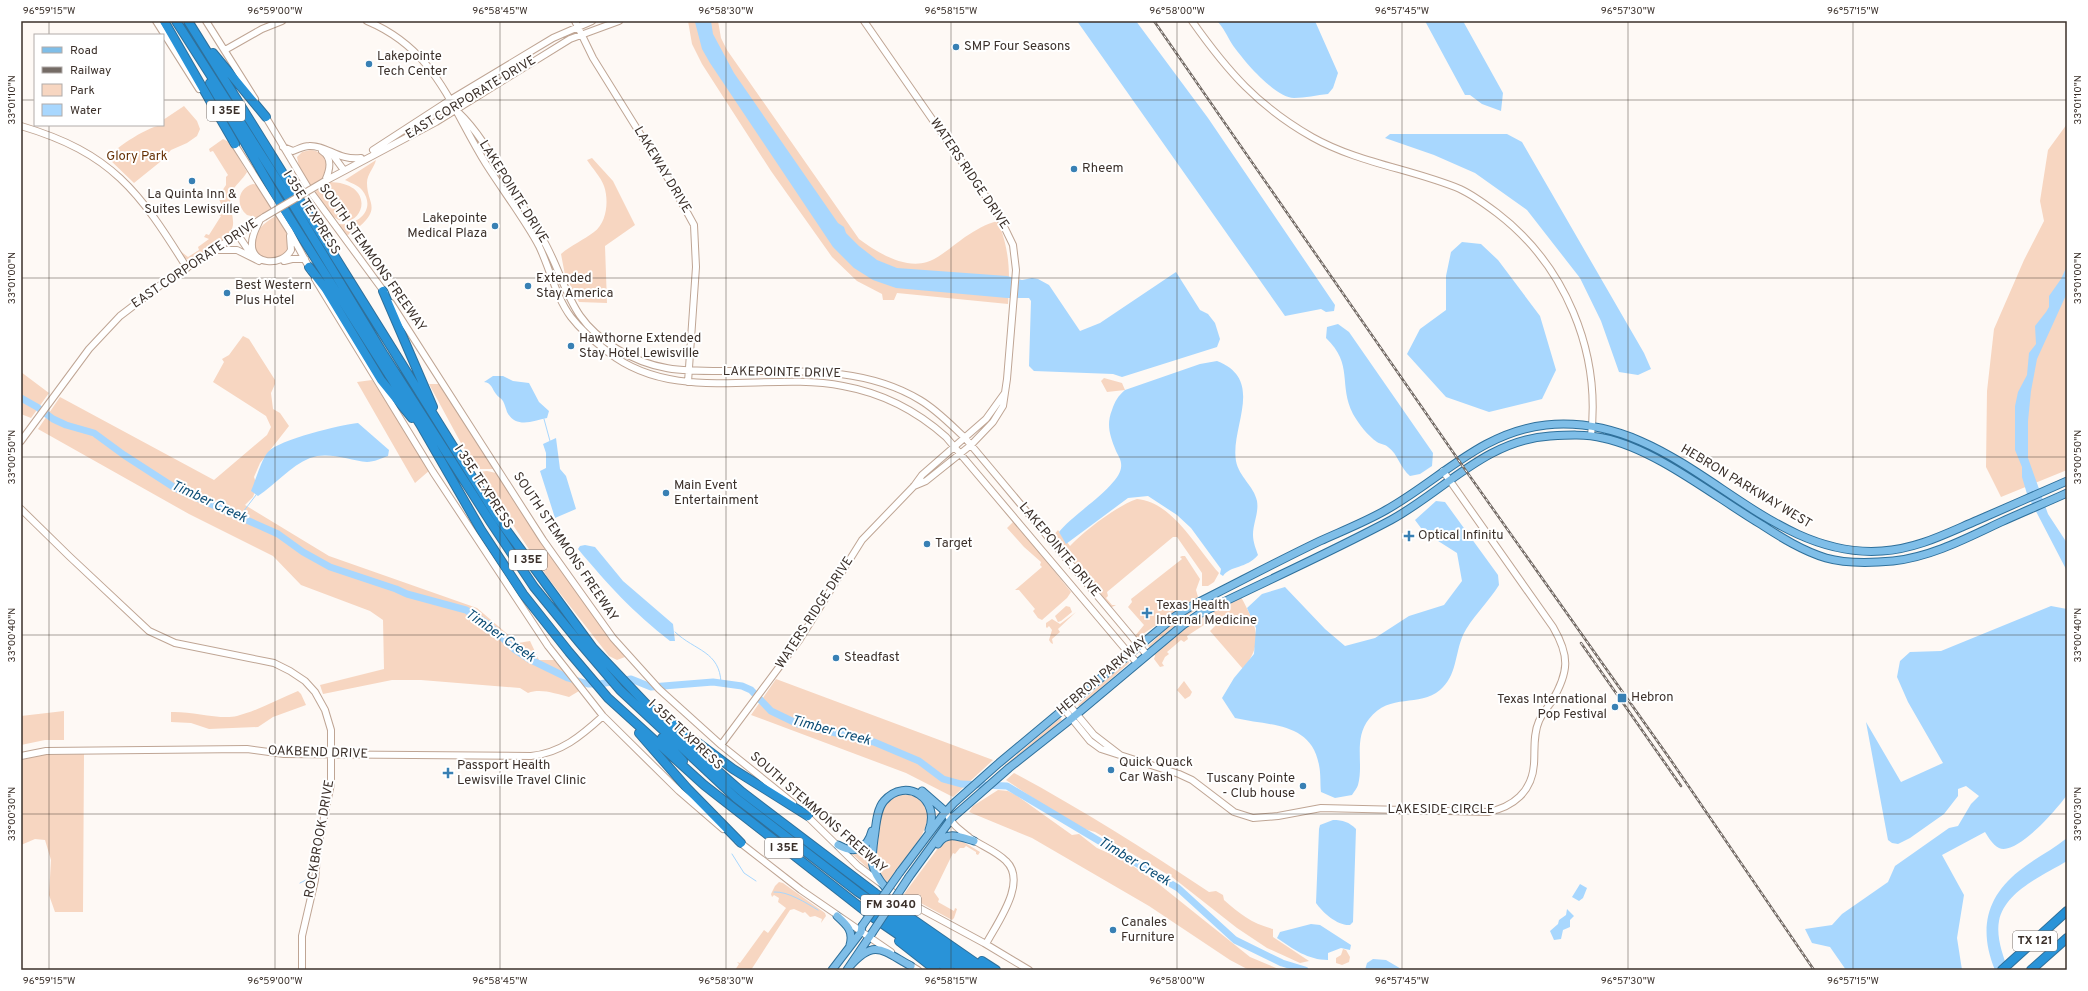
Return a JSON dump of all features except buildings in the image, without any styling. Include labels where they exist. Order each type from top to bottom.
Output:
[{"type":"highway","points":[[164,21],[234,144]]},
{"type":"highway","name":"I 35E","points":[[172,21],[279,201],[395,378],[481,530],[523,594],[569,652],[608,698],[704,785],[864,910],[950,970]]},
{"type":"highway","name":"I 35E TEXPRESS","points":[[176,21],[290,199],[395,378],[462,469],[490,521],[534,587],[620,690],[736,798],[858,892]]},
{"type":"highway","points":[[189,23],[266,117]]},
{"type":"highway","name":"SOUTH STEMMONS FREEWAY","points":[[189,23],[301,200],[443,432],[462,469],[593,648],[638,698],[687,744],[742,792],[898,909],[986,970]]},
{"type":"highway","points":[[309,267],[325,288],[381,380],[408,415],[420,424]]},
{"type":"highway","points":[[383,291],[443,432]]},
{"type":"highway","points":[[490,521],[563,617],[593,648]]},
{"type":"highway","points":[[620,690],[704,785]]},
{"type":"highway","points":[[608,698],[687,788],[741,843]]},
{"type":"highway","points":[[638,698],[733,769],[808,816]]},
{"type":"highway","points":[[742,792],[858,892],[975,970]]},
{"type":"highway","points":[[898,909],[996,970]]},
{"type":"highway","points":[[864,910],[878,913],[964,970]]},
{"type":"highway","name":"TX 121","points":[[2002,970],[2067,911]]},
{"type":"highway","points":[[890,928],[898,940],[936,970]]},
{"type":"highway","name":"TX 121","points":[[2031,970],[2067,938]]},
{"type":"highway","points":[[2039,970],[2067,942]]},
{"type":"main road","points":[[156,21],[289,230],[323,295],[372,375],[433,472],[548,646],[603,716],[690,801],[780,875],[837,916],[849,927],[851,932],[849,949]]},
{"type":"main road","name":"SOUTH STEMMONS FREEWAY","points":[[206,21],[327,216],[383,291],[500,473],[576,587],[625,652],[660,689],[721,745],[808,816],[858,866],[899,897],[986,944],[1029,970]]},
{"type":"main road","points":[[225,50],[262,29],[282,21]]},
{"type":"main road","name":"LAKEPOINTE DRIVE","points":[[367,21],[401,39],[416,52],[435,75],[456,109],[467,120],[547,246],[570,302],[588,326],[616,348],[634,358],[672,370],[845,374],[886,385],[920,400],[940,414],[965,438],[1147,655]]},
{"type":"main road","name":"EAST CORPORATE DRIVE","points":[[325,181],[450,100],[576,24],[592,21]]},
{"type":"main road","name":"EAST CORPORATE DRIVE","points":[[21,441],[57,390],[97,339],[134,304],[238,234],[325,181],[381,150],[410,137],[545,53],[581,34],[619,21]]},
{"type":"main road","name":"WATERS RIDGE DRIVE","points":[[864,21],[1002,220],[1013,245],[1016,270],[1007,379],[1003,406],[993,422],[971,445],[926,481],[914,486]]},
{"type":"main road","points":[[1192,21],[1209,45],[1248,91],[1280,118],[1314,138],[1351,154],[1430,178],[1462,190],[1489,207],[1524,237],[1550,269],[1565,292],[1576,317],[1591,371],[1591,436]]},
{"type":"main road","name":"LAKEWAY DRIVE","points":[[576,24],[593,58],[689,212],[694,225],[696,267],[688,382]]},
{"type":"main road","name":"LAKEPOINTE DRIVE","points":[[456,109],[462,125],[538,246],[571,317],[584,331],[619,360],[644,373],[688,382],[810,383],[842,386],[900,404],[923,418],[955,447],[1137,663]]},
{"type":"main road","points":[[21,126],[74,146],[101,162],[117,175],[135,192],[150,211],[187,268]]},
{"type":"main road","points":[[283,146],[293,151],[312,146],[344,158],[361,158]]},
{"type":"main road","points":[[294,165],[295,156],[299,152],[311,148],[319,149],[325,152],[329,161],[329,173],[325,181]]},
{"type":"main road","points":[[330,152],[343,169]]},
{"type":"main road","points":[[497,180],[503,176]]},
{"type":"main road","points":[[262,219],[251,243],[256,256],[265,261],[279,260],[290,253],[292,245],[289,230]]},
{"type":"main road","points":[[238,234],[246,249],[255,259]]},
{"type":"main road","points":[[216,250],[234,249],[270,264],[292,258],[304,259]]},
{"type":"main road","points":[[565,306],[570,302]]},
{"type":"main road","points":[[702,371],[703,382]]},
{"type":"main road","points":[[810,372],[810,383]]},
{"type":"main road","points":[[881,397],[886,385]]},
{"type":"main road","name":"WATERS RIDGE DRIVE","points":[[721,745],[804,634],[862,540],[914,486],[922,475],[986,419],[1004,394]]},
{"type":"main road","name":"HEBRON PARKWAY WEST","points":[[1459,460],[1476,449],[1511,433],[1546,425],[1592,426],[1611,429],[1654,446],[1768,517],[1804,537],[1833,547],[1855,551],[1901,549],[1931,540],[2067,481]]},
{"type":"main road","name":"HEBRON PARKWAY WEST","points":[[1464,468],[1480,458],[1514,443],[1547,436],[1591,436],[1623,443],[1653,457],[1770,531],[1814,553],[1829,558],[1852,562],[1878,562],[1908,559],[1940,550],[2067,493]]},
{"type":"main road","name":"HEBRON PARKWAY","points":[[926,837],[946,812],[999,763],[1174,617],[1204,599],[1389,508],[1459,460]]},
{"type":"main road","name":"HEBRON PARKWAY","points":[[916,867],[950,820],[961,809],[1183,625],[1209,610],[1392,519],[1464,468]]},
{"type":"main road","name":"LAKESIDE CIRCLE","points":[[1066,707],[1074,716],[1090,741],[1101,750],[1186,777],[1234,812],[1254,818],[1278,816],[1321,808],[1488,812],[1511,805],[1523,794],[1532,776],[1539,722],[1562,682],[1566,670],[1564,649],[1553,627],[1443,471]]},
{"type":"main road","name":"ROCKBROOK DRIVE","points":[[21,508],[149,631],[174,642],[238,657],[259,660],[290,671],[305,681],[315,692],[325,710],[331,730],[332,753],[329,801],[320,835],[315,880],[302,936],[302,970]]},
{"type":"main road","points":[[1014,517],[1023,508]]},
{"type":"main road","points":[[1322,540],[1328,551]]},
{"type":"main road","points":[[1204,599],[1209,610]]},
{"type":"main road","name":"OAKBEND DRIVE","points":[[21,756],[46,751],[247,750],[284,754],[332,753],[389,756],[518,756],[544,754],[558,750],[581,735],[603,716]]},
{"type":"main road","points":[[838,845],[847,850],[853,850],[865,844],[870,838],[878,803],[884,796],[895,789],[908,787],[920,790],[946,812],[950,820],[958,829],[1006,860],[1013,869],[1014,877],[1011,897],[986,944]]},
{"type":"main road","points":[[885,887],[876,876],[871,863],[876,827],[884,802],[893,794],[904,791],[915,792],[922,796],[929,804],[932,815],[932,822],[926,837]]},
{"type":"main road","points":[[916,867],[923,864],[941,839],[946,836],[958,836],[974,840]]},
{"type":"main road","name":"FM 3040","points":[[832,970],[849,949],[900,872],[926,837]]},
{"type":"main road","name":"FM 3040","points":[[849,968],[916,867]]},
{"type":"main road","points":[[837,916],[870,935],[911,966]]},
{"type":"main road","points":[[849,968],[862,952],[872,949],[879,949],[918,970]]},
{"type":"green space","points":[[688,21],[718,21],[721,38],[727,50],[859,239],[874,249],[900,261],[918,264],[927,262],[941,255],[977,230],[998,221],[1007,252],[1009,282],[1008,304],[897,293],[894,300],[883,300],[882,294],[857,281],[832,257],[771,171],[702,64],[692,44]]},
{"type":"green space","name":"Glory Park","points":[[184,106],[197,121],[200,129],[197,136],[187,143],[171,150],[160,162],[134,183],[108,158],[118,148],[134,137],[157,126],[164,126],[164,119]]},
{"type":"green space","points":[[2067,124],[2067,470],[2001,497],[1986,467],[1987,391],[1994,329],[2024,260],[2044,221],[2040,201],[2048,150]]},
{"type":"green space","points":[[223,139],[229,142],[247,172],[231,194],[230,202],[233,225],[231,230],[222,240],[191,260],[186,259],[179,250],[188,257],[199,250],[198,247],[209,239],[204,237],[206,234],[209,235],[221,216],[219,215],[223,208],[218,197],[226,185],[226,177],[228,175],[213,151],[210,152],[209,149]]},
{"type":"green space","points":[[310,150],[319,152],[327,163],[324,177],[311,186],[299,167],[297,157],[302,152]]},
{"type":"green space","points":[[592,158],[613,181],[635,225],[605,246],[607,303],[579,302],[565,275],[561,254],[594,232],[602,223],[606,211],[606,192],[604,186],[601,179],[587,160]]},
{"type":"green space","points":[[376,160],[367,180],[371,205],[370,214],[357,229],[347,235],[338,224],[345,224],[358,219],[366,210],[367,204],[366,197],[362,190],[345,180]]},
{"type":"green space","points":[[328,182],[345,184],[356,191],[361,199],[361,208],[357,216],[350,220],[341,221],[329,213],[315,192]]},
{"type":"green space","points":[[253,184],[258,185],[274,209],[259,218],[247,215],[243,211],[240,202],[241,193],[248,186]]},
{"type":"green space","points":[[277,215],[285,228],[290,246],[286,255],[271,261],[256,254],[255,241],[256,235],[261,227]]},
{"type":"green space","points":[[243,336],[249,339],[275,380],[271,393],[273,409],[280,413],[289,426],[260,463],[254,477],[257,486],[253,497],[245,505],[329,556],[477,608],[518,643],[530,641],[539,660],[555,660],[579,691],[569,697],[543,691],[528,693],[520,688],[421,680],[392,680],[323,694],[320,685],[384,669],[383,620],[370,611],[301,585],[273,556],[189,514],[38,429],[60,397],[214,480],[267,435],[271,427],[266,416],[213,382],[224,362],[222,359],[229,355]]},
{"type":"green space","points":[[21,372],[49,393],[31,418],[21,414]]},
{"type":"green space","points":[[1104,378],[1122,383],[1125,390],[1107,392],[1101,381]]},
{"type":"green space","points":[[372,380],[430,470],[415,483],[357,382]]},
{"type":"green space","points":[[429,384],[439,384],[493,469],[475,469]]},
{"type":"green space","points":[[487,471],[496,473],[532,529],[625,657],[617,660],[609,656],[548,578],[478,472]]},
{"type":"green space","points":[[1137,499],[1150,502],[1162,508],[1173,517],[1219,573],[1214,582],[1208,586],[1202,586],[1202,573],[1177,537],[1173,537],[1107,592],[1108,596],[1106,598],[1112,605],[1116,605],[1110,608],[1051,538],[1058,530],[1070,546],[1102,519],[1120,507]]},
{"type":"green space","points":[[1015,522],[1071,592],[1067,598],[1042,620],[1038,618],[1033,611],[1035,609],[1019,590],[1015,590],[1042,567],[1040,565],[1041,562],[1024,547],[1007,528]]},
{"type":"green space","points":[[1185,556],[1200,579],[1196,590],[1198,597],[1137,638],[1135,636],[1144,625],[1128,607],[1132,602],[1131,599],[1182,559],[1180,557]]},
{"type":"green space","points":[[1241,597],[1251,616],[1256,633],[1254,650],[1243,669],[1210,631],[1217,624],[1213,612]]},
{"type":"green space","points":[[1066,606],[1070,607],[1072,612],[1058,622],[1055,616]]},
{"type":"green space","points":[[1198,606],[1200,607],[1185,617],[1150,648],[1148,646],[1176,620]]},
{"type":"green space","points":[[1076,612],[1058,629],[1060,632],[1052,639],[1053,644],[1051,643],[1049,640],[1052,630],[1049,626],[1047,628],[1046,627],[1046,623],[1052,619],[1060,624]]},
{"type":"green space","points":[[1204,616],[1210,621],[1209,625],[1207,623],[1187,636],[1188,639],[1184,642],[1181,640],[1167,652],[1169,654],[1165,657],[1162,663],[1164,666],[1160,667],[1154,659],[1154,653],[1178,633]]},
{"type":"green space","points":[[1128,660],[1129,663],[1080,707],[1078,705]]},
{"type":"green space","points":[[776,679],[993,760],[953,797],[906,773],[751,715]]},
{"type":"green space","points":[[1184,681],[1192,692],[1190,696],[1185,699],[1177,690]]},
{"type":"green space","points":[[298,691],[306,705],[273,717],[258,727],[209,729],[191,723],[171,722],[171,712],[222,717],[237,716],[260,708]]},
{"type":"green space","points":[[64,711],[64,740],[45,740],[21,745],[21,716]]},
{"type":"green space","points":[[1060,718],[1062,720],[1008,767],[1005,765]]},
{"type":"green space","points":[[84,754],[83,912],[55,912],[49,895],[51,860],[45,840],[35,839],[21,845],[21,760],[42,755]]},
{"type":"green space","points":[[1014,773],[1113,830],[1209,892],[1216,891],[1223,895],[1224,900],[1235,910],[1252,921],[1273,929],[1273,937],[1309,961],[1300,963],[1267,948],[1237,928],[1172,877],[1095,832],[1081,828],[1066,820],[1006,780]]},
{"type":"green space","points":[[998,790],[1008,791],[1016,795],[1072,835],[1079,834],[1097,848],[1124,860],[1155,881],[1250,957],[1281,970],[1249,970],[1230,960],[1149,906],[1032,838],[969,812],[973,806]]},
{"type":"green space","points":[[911,794],[920,798],[926,805],[928,814],[926,824],[916,846],[888,884],[878,874],[875,863],[875,843],[879,821],[882,811],[890,798],[897,795]]},
{"type":"green space","points":[[954,838],[980,852],[978,855],[966,846],[964,848],[960,848],[955,854],[953,853],[934,892],[939,899],[938,902],[954,911],[955,908],[957,909],[952,920],[904,894],[941,844],[946,839]]},
{"type":"green space","points":[[870,839],[871,871],[850,852]]},
{"type":"green space","points":[[779,882],[783,883],[825,913],[826,916],[821,923],[822,919],[815,916],[810,917],[805,912],[803,913],[794,909],[790,910],[751,970],[735,970],[739,964],[737,962],[740,963],[764,930],[768,933],[786,908],[778,902],[779,898],[774,895],[772,897],[771,894]]},
{"type":"green space","points":[[1343,949],[1346,950],[1350,957],[1349,962],[1342,965],[1336,963],[1336,958],[1341,955]]},
{"type":"water","points":[[711,21],[713,34],[734,73],[838,223],[844,227],[846,233],[859,246],[877,260],[897,268],[1007,276],[1022,280],[1032,278],[1038,279],[1049,285],[1080,331],[1100,323],[1176,272],[1200,310],[1208,314],[1215,323],[1220,339],[1217,347],[1122,377],[1113,374],[1034,371],[1029,366],[1031,301],[1029,298],[1007,298],[896,288],[873,280],[854,268],[833,247],[710,63],[702,49],[695,22]]},
{"type":"water","points":[[1077,21],[1136,21],[1208,118],[1335,305],[1334,311],[1326,312],[1321,309],[1285,316]]},
{"type":"water","points":[[1217,21],[1315,21],[1338,73],[1333,88],[1328,94],[1298,98],[1286,96],[1277,91],[1268,85],[1251,68],[1232,44],[1224,29]]},
{"type":"water","points":[[1425,21],[1463,21],[1503,93],[1501,111],[1482,104],[1470,95],[1465,95]]},
{"type":"water","points":[[1390,134],[1507,134],[1522,142],[1644,353],[1651,369],[1638,375],[1619,372],[1601,321],[1580,278],[1527,210],[1475,173],[1434,155],[1385,138]]},
{"type":"water","points":[[1462,242],[1481,244],[1498,260],[1540,316],[1556,370],[1542,399],[1489,412],[1446,397],[1407,354],[1420,329],[1446,310],[1446,276],[1451,252]]},
{"type":"water","points":[[2067,266],[2067,293],[2037,359],[2031,391],[2028,421],[2028,458],[2048,514],[2067,543],[2067,571],[2027,494],[2022,477],[2022,467],[2015,450],[2015,406],[2018,392],[2027,375],[2029,353],[2036,344],[2035,326],[2049,307],[2049,296],[2061,279]]},
{"type":"water","points":[[1338,324],[1349,332],[1433,453],[1432,466],[1420,474],[1410,476],[1391,450],[1370,436],[1353,414],[1346,393],[1343,366],[1340,357],[1335,348],[1326,338],[1327,327]]},
{"type":"water","points":[[1217,361],[1232,369],[1240,380],[1243,392],[1243,405],[1235,448],[1236,461],[1240,472],[1253,491],[1257,501],[1253,535],[1258,555],[1249,563],[1230,570],[1223,576],[1220,574],[1221,569],[1191,528],[1177,515],[1148,496],[1128,498],[1066,544],[1059,532],[1112,484],[1118,476],[1121,468],[1121,461],[1112,440],[1109,426],[1110,415],[1114,404],[1119,397],[1125,390],[1200,364]]},
{"type":"water","points":[[493,376],[503,376],[513,381],[529,383],[539,402],[549,411],[547,418],[531,422],[515,421],[507,412],[503,401],[490,385],[484,382]]},
{"type":"water","points":[[358,423],[389,450],[388,456],[375,461],[367,462],[324,455],[317,456],[303,461],[258,496],[251,491],[263,459],[268,452],[275,447],[311,433]]},
{"type":"water","points":[[556,438],[560,469],[566,476],[576,509],[555,518],[540,471],[546,468],[546,453],[543,444]]},
{"type":"water","points":[[1436,501],[1445,502],[1498,575],[1499,585],[1466,629],[1460,642],[1453,671],[1446,684],[1432,695],[1386,706],[1377,711],[1369,719],[1361,735],[1360,777],[1358,786],[1352,795],[1335,798],[1321,792],[1319,765],[1314,751],[1307,740],[1298,733],[1286,728],[1235,718],[1222,698],[1234,678],[1254,654],[1256,628],[1247,608],[1262,594],[1285,587],[1325,629],[1345,646],[1375,638],[1409,616],[1444,605],[1462,581],[1457,553],[1424,532],[1415,520]]},
{"type":"water","points":[[585,545],[595,547],[623,581],[673,624],[675,641],[670,641],[657,630],[633,609],[611,586],[578,549],[580,546]]},
{"type":"water","points":[[2051,606],[2067,609],[2067,795],[2036,830],[2016,845],[2007,849],[1999,848],[1993,843],[1985,832],[1942,855],[1964,895],[1957,938],[1962,970],[1846,970],[1830,947],[1812,943],[1805,929],[1832,925],[1842,914],[1888,882],[1895,866],[1949,828],[1958,826],[1971,804],[1979,796],[1966,786],[1958,789],[1958,796],[1944,814],[1910,838],[1898,844],[1892,843],[1888,840],[1866,722],[1901,782],[1943,763],[1908,702],[1897,677],[1900,661],[1910,652],[1941,651]]},
{"type":"water","points":[[1333,820],[1346,822],[1356,829],[1353,922],[1350,925],[1345,925],[1331,918],[1316,903],[1319,829],[1320,825]]},
{"type":"water","points":[[2067,838],[2067,861],[2027,885],[2009,901],[2003,910],[1999,921],[1998,933],[2000,946],[2008,970],[1995,970],[1987,942],[1988,916],[1992,904],[2008,881],[2019,871]]},
{"type":"water","points":[[1580,884],[1587,888],[1583,898],[1579,901],[1572,897]]},
{"type":"water","points":[[1567,909],[1574,916],[1570,920],[1570,927],[1563,930],[1561,939],[1554,940],[1550,931],[1558,924],[1559,920],[1566,915]]},
{"type":"water","points":[[1311,924],[1320,925],[1351,945],[1350,950],[1341,948],[1328,953],[1328,960],[1321,960],[1301,953],[1277,938],[1280,932]]},
{"type":"water","points":[[1373,959],[1386,960],[1403,970],[1365,970],[1367,963]]},
{"type":"waterway","name":"Timber Creek","points":[[21,398],[37,407],[53,419],[66,425],[94,433],[124,455],[175,488],[278,534],[303,552],[330,567],[407,594],[466,610],[489,625],[514,649],[529,659],[568,678],[588,684],[599,684],[631,679],[651,687],[713,682],[742,686],[751,690],[771,711],[798,724],[874,742],[919,761],[943,779],[961,784],[1007,786],[1178,888],[1235,940],[1282,963],[1305,970]]},
{"type":"waterway","points":[[544,419],[550,441]]},
{"type":"waterway","points":[[240,516],[256,495]]},
{"type":"waterway","points":[[675,632],[711,658],[720,672],[721,683]]},
{"type":"waterway","points":[[732,854],[744,873],[756,881]]},
{"type":"waterway","points":[[300,883],[306,880]]},
{"type":"waterway","points":[[774,892],[791,895],[818,910]]},
{"type":"railway","points":[[1154,21],[1464,468],[1670,759],[1814,970]]},
{"type":"railway","points":[[1581,643],[1681,786]]},
{"type":"place","name":"SMP Four Seasons","points":[[956,47]]},
{"type":"place","name":"Lakepointe Tech Center","points":[[369,64]]},
{"type":"place","name":"Rheem","points":[[1074,169]]},
{"type":"place","name":"La Quinta Inn & Suites Lewisville","points":[[192,181]]},
{"type":"place","name":"Lakepointe Medical Plaza","points":[[495,226]]},
{"type":"place","name":"Extended Stay America","points":[[528,286]]},
{"type":"place","name":"Best Western Plus Hotel","points":[[227,293]]},
{"type":"place","name":"Hawthorne Extended Stay Hotel Lewisville","points":[[571,346]]},
{"type":"place","name":"Main Event Entertainment","points":[[666,493]]},
{"type":"place","name":"Optical Infinitu","points":[[1409,536]]},
{"type":"place","name":"Target","points":[[927,544]]},
{"type":"place","name":"Texas Health Internal Medicine","points":[[1147,613]]},
{"type":"place","name":"Steadfast","points":[[836,658]]},
{"type":"place","name":"Hebron","points":[[1622,698]]},
{"type":"place","name":"Texas International Pop Festival","points":[[1615,707]]},
{"type":"place","name":"Quick Quack Car Wash","points":[[1111,770]]},
{"type":"place","name":"Passport Health Lewisville Travel Clinic","points":[[448,773]]},
{"type":"place","name":"Tuscany Pointe - Club house","points":[[1303,786]]},
{"type":"place","name":"Canales Furniture","points":[[1113,930]]}]
